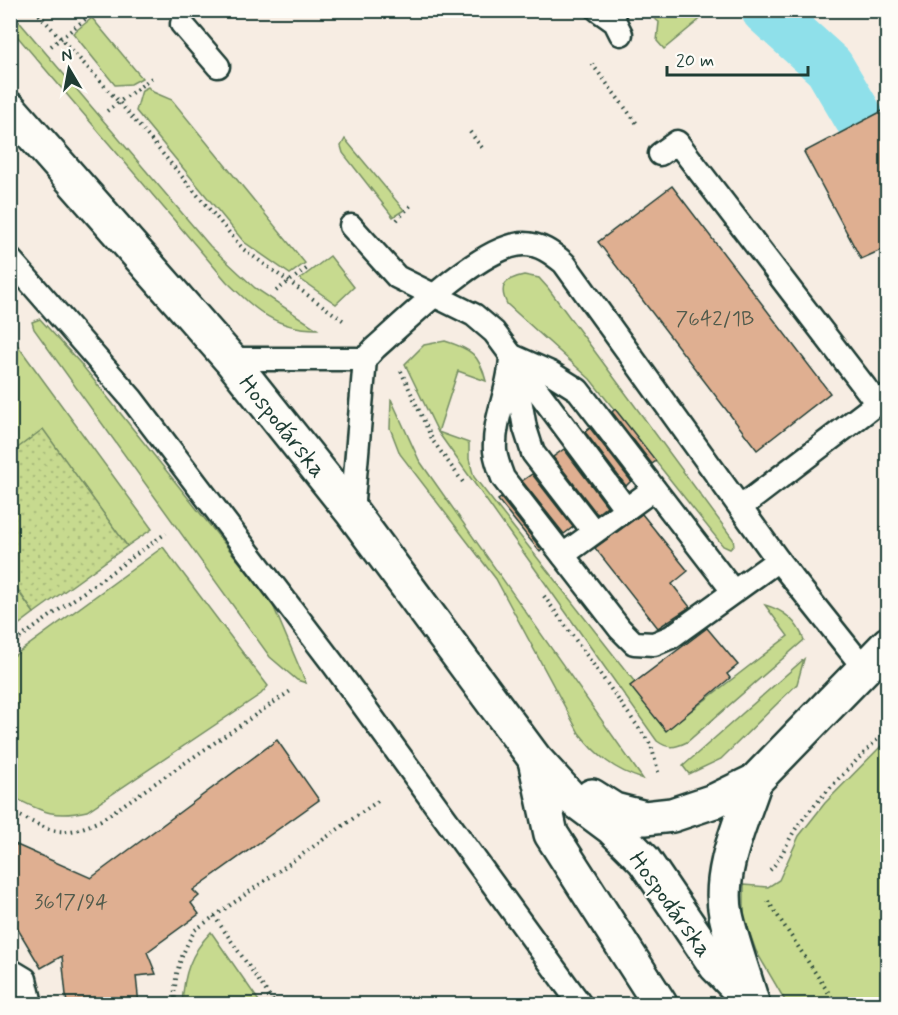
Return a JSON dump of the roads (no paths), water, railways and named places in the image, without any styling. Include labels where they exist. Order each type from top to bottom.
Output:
[{"type":"street","name":"Hospodárska","points":[[10,109],[109,218],[230,359],[352,512],[535,759],[569,796],[612,828],[644,860],[716,966],[753,1004]]},
{"type":"street","points":[[535,759],[614,810],[645,818],[693,808],[755,781],[888,644]]},
{"type":"street","name":"Hospodárska","points":[[535,759],[551,834],[660,1005]]},
{"type":"street","name":"Hospodárska","points":[[753,1004],[725,913],[725,891],[728,868],[755,781]]},
{"type":"lane","points":[[598,10],[615,22],[621,34]]},
{"type":"lane","points":[[182,24],[218,66]]},
{"type":"lane","points":[[660,154],[677,142],[883,399],[741,507]]},
{"type":"lane","points":[[351,226],[397,277],[474,315],[494,332],[626,509]]},
{"type":"lane","points":[[230,359],[365,359],[435,296],[473,266],[506,246],[525,244],[546,249],[564,263],[778,560],[864,668]]},
{"type":"lane","points":[[10,259],[138,407],[334,665],[580,1005]]},
{"type":"lane","points":[[511,355],[551,373],[578,390],[733,591]]},
{"type":"lane","points":[[511,355],[525,428],[533,453],[594,532]]},
{"type":"lane","points":[[511,355],[511,376],[497,429],[495,453],[503,478],[633,643],[654,644],[671,637],[778,560]]},
{"type":"lane","points":[[352,512],[365,359]]},
{"type":"lane","points":[[563,555],[654,489]]},
{"type":"lane","points":[[10,970],[25,979],[31,1005]]},
{"type":"waterway","points":[[766,10],[829,67],[859,118]]}]
